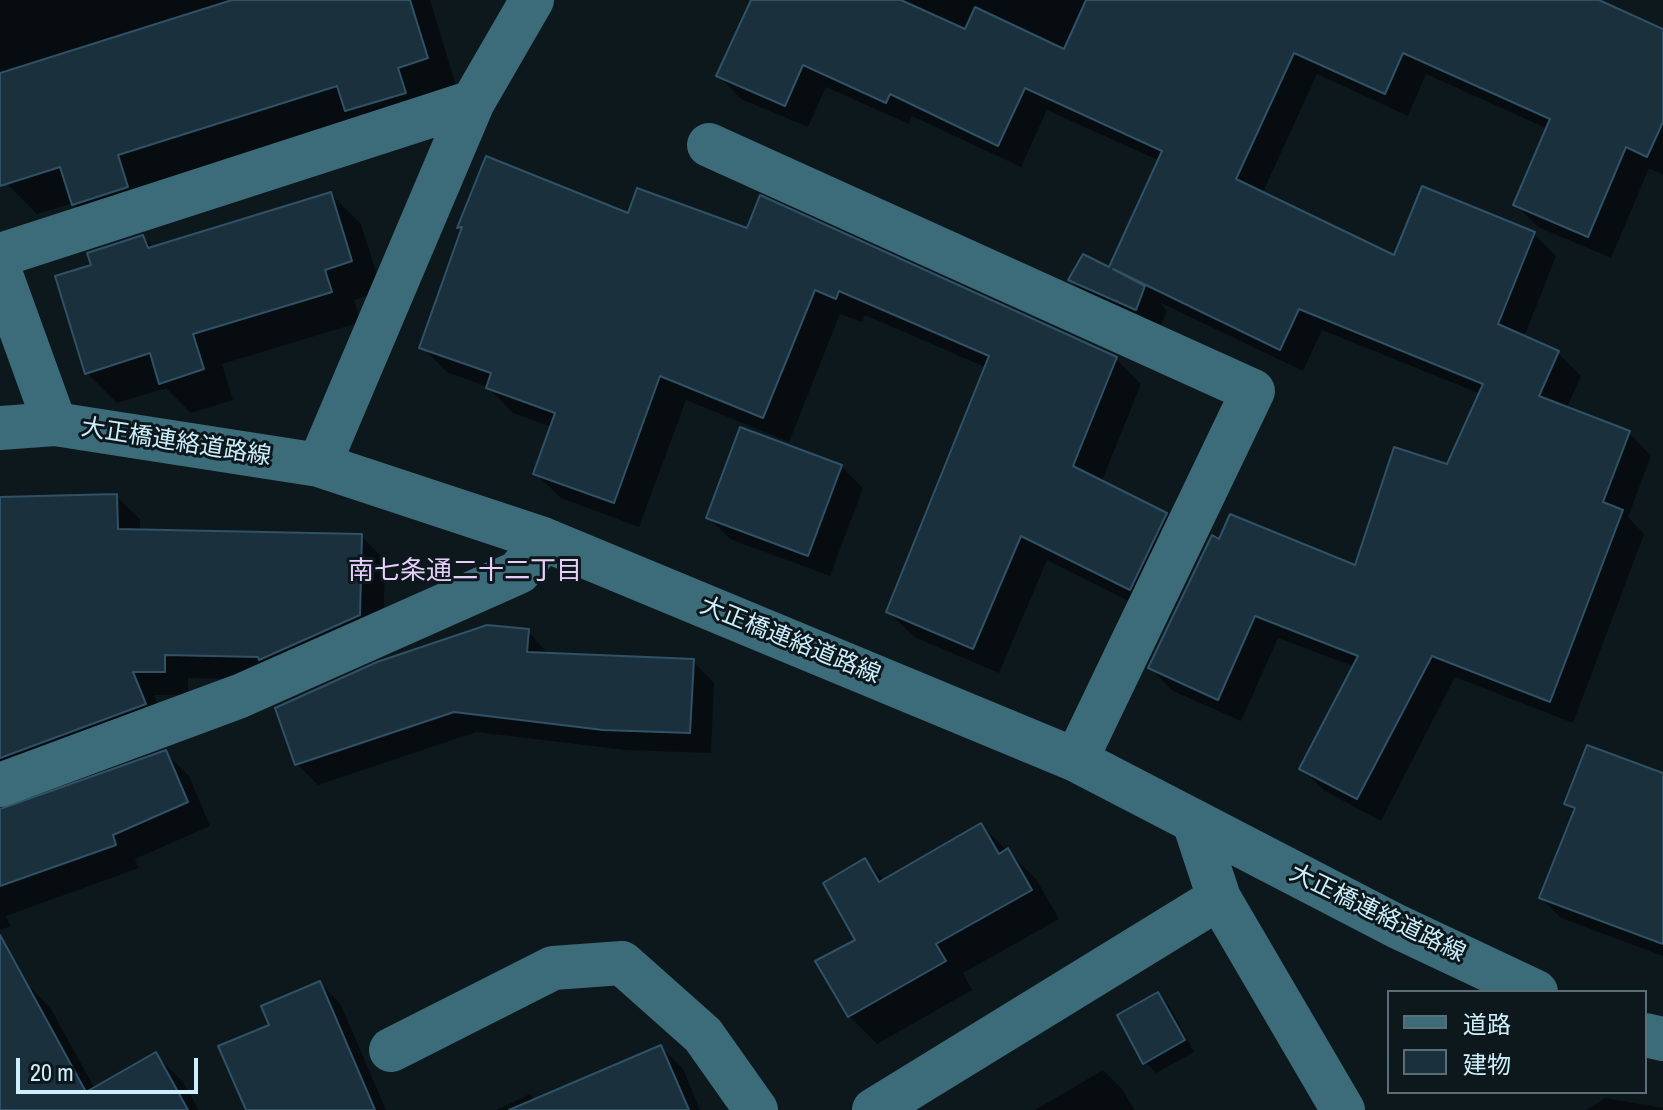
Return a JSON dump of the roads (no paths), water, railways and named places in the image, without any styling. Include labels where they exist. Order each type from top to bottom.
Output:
[{"type":"street","points":[[319,465],[473,102],[532,0]]},
{"type":"street","points":[[0,255],[473,102]]},
{"type":"street","points":[[709,145],[1253,391],[1076,760]]},
{"type":"street","points":[[0,272],[55,424]]},
{"type":"street","name":"大正橋連絡道路線","points":[[0,428],[55,424],[319,465],[543,539],[1076,760],[1396,926],[1532,990]]},
{"type":"street","points":[[0,785],[240,696],[519,572],[543,539]]},
{"type":"street","points":[[1194,822],[1219,898],[1343,1110]]},
{"type":"street","points":[[874,1110],[1219,898]]},
{"type":"street","points":[[391,1050],[553,968],[622,963],[703,1035],[756,1110]]},
{"type":"district","name":"南七条通二十二丁目","points":[[465,572]]}]
